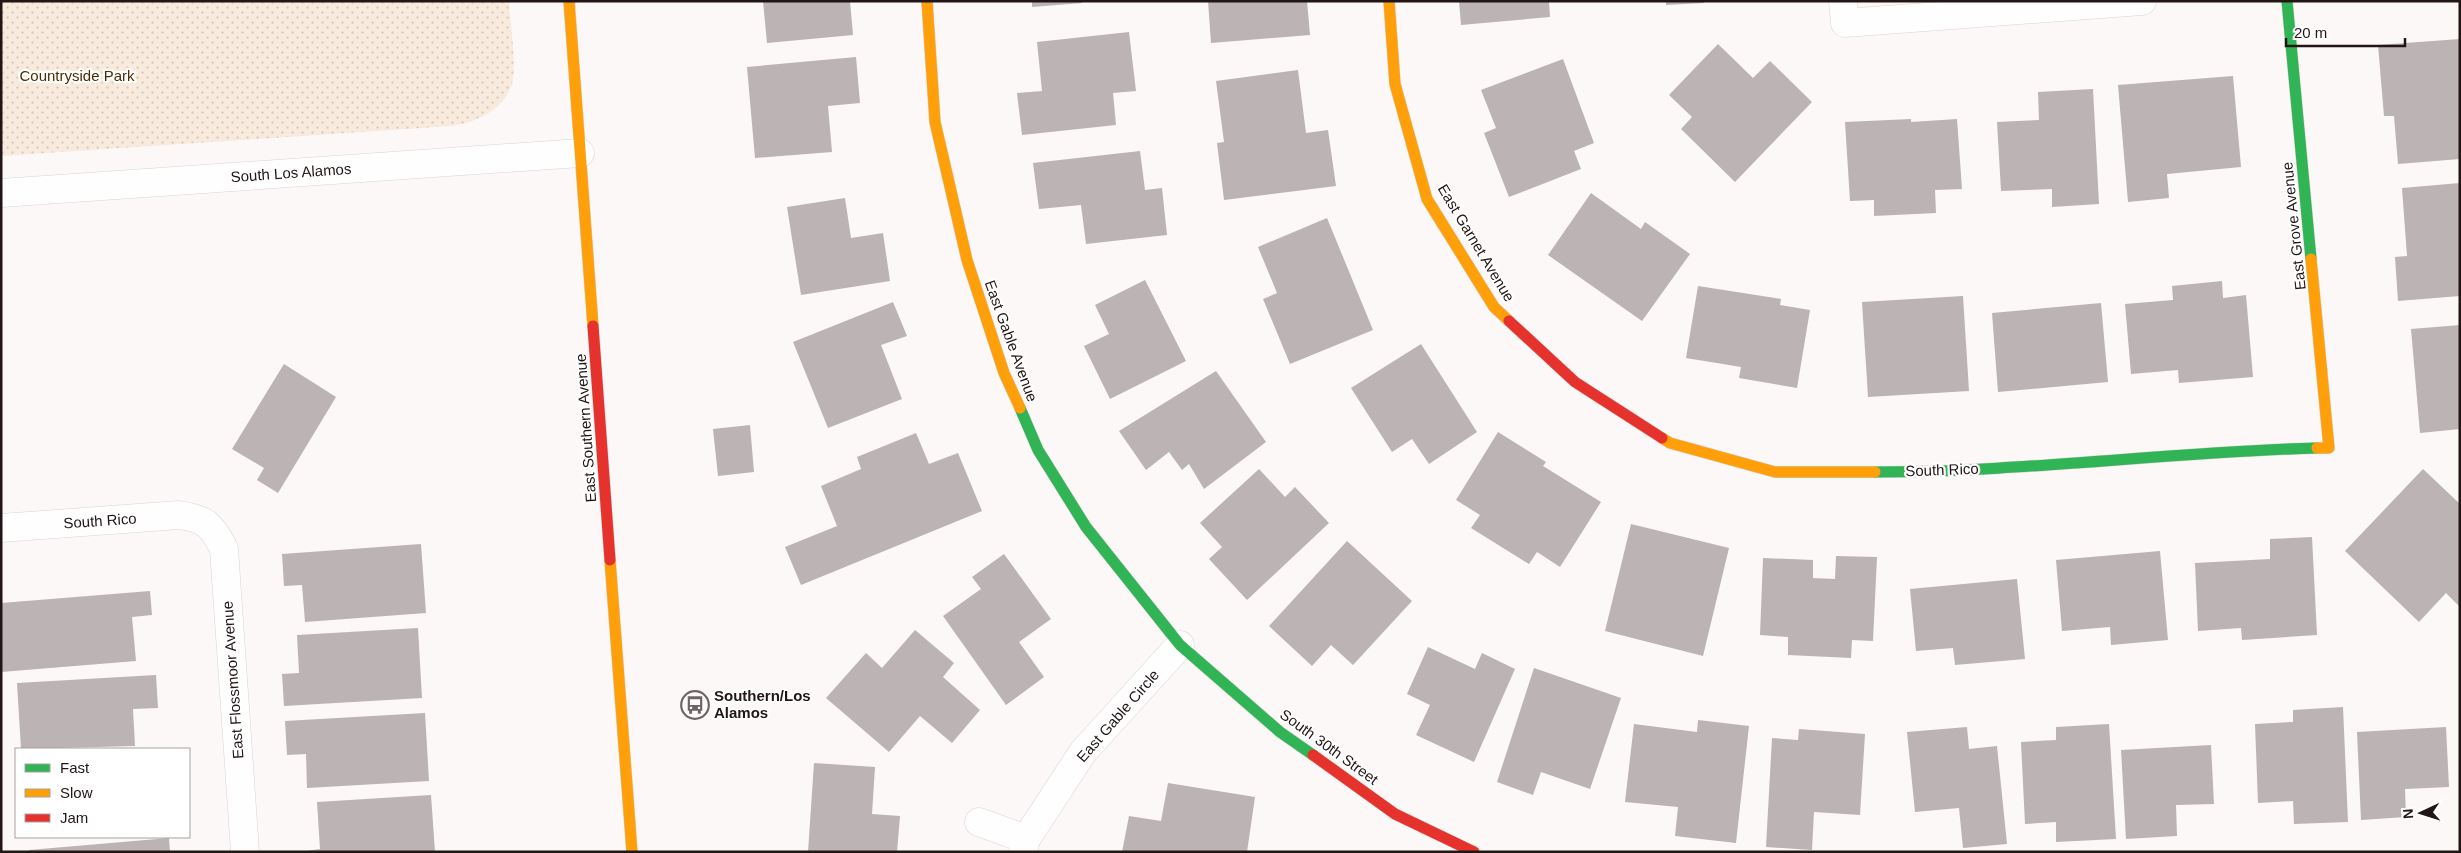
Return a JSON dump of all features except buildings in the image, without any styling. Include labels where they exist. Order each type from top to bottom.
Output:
[{"type":"street","name":"East Southern Avenue","points":[[569,1],[632,852]]},
{"type":"street","name":"East Gable Avenue","points":[[928,1],[935,122],[967,260],[1004,373],[1038,450],[1086,527],[1180,645]]},
{"type":"street","name":"East Garnet Avenue","points":[[1389,1],[1395,84],[1427,199],[1494,307],[1575,382]]},
{"type":"street","points":[[1844,12],[2142,1]]},
{"type":"street","name":"East Grove Avenue","points":[[2287,1],[2330,448]]},
{"type":"street","name":"South Los Alamos","points":[[1,193],[580,153]]},
{"type":"street","name":"South Rico","points":[[1575,382],[1670,443],[1776,472],[1948,472],[2257,450],[2330,448]]},
{"type":"street","name":"South Rico","points":[[1,528],[179,515],[198,518]]},
{"type":"street","name":"East Flossmoor Avenue","points":[[198,518],[214,530],[224,549],[245,852]]},
{"type":"street","name":"East Gable Circle","points":[[979,822],[1024,845],[1083,752],[1180,645]]},
{"type":"street","name":"South 30th Street","points":[[1180,645],[1280,732],[1395,814],[1474,852]]},
{"type":"green space","name":"Countryside Park","points":[[1,1],[509,1],[514,55],[512,84],[503,101],[488,114],[470,122],[451,126],[1,156]]},
{"type":"traffic: fast","points":[[2287,1],[2311,259]]},
{"type":"traffic: fast","points":[[1020,408],[1038,450],[1086,527],[1180,645],[1280,732],[1313,755]]},
{"type":"traffic: fast","points":[[1875,472],[1985,469],[2206,453],[2317,448]]},
{"type":"traffic: slow","points":[[569,1],[593,326]]},
{"type":"traffic: slow","points":[[927,1],[935,122],[967,260],[1004,373],[1020,408]]},
{"type":"traffic: slow","points":[[1389,1],[1395,84],[1427,199],[1494,307],[1509,321]]},
{"type":"traffic: slow","points":[[2311,259],[2329,448],[2317,448]]},
{"type":"traffic: slow","points":[[1662,438],[1670,443],[1775,472],[1875,472]]},
{"type":"traffic: slow","points":[[610,560],[632,852]]},
{"type":"traffic: jam","points":[[1509,321],[1575,382],[1662,438]]},
{"type":"traffic: jam","points":[[593,326],[610,560]]},
{"type":"traffic: jam","points":[[1313,755],[1395,814],[1474,852]]},
{"type":"place","name":"Southern/Los Alamos","points":[[695,705]]}]
